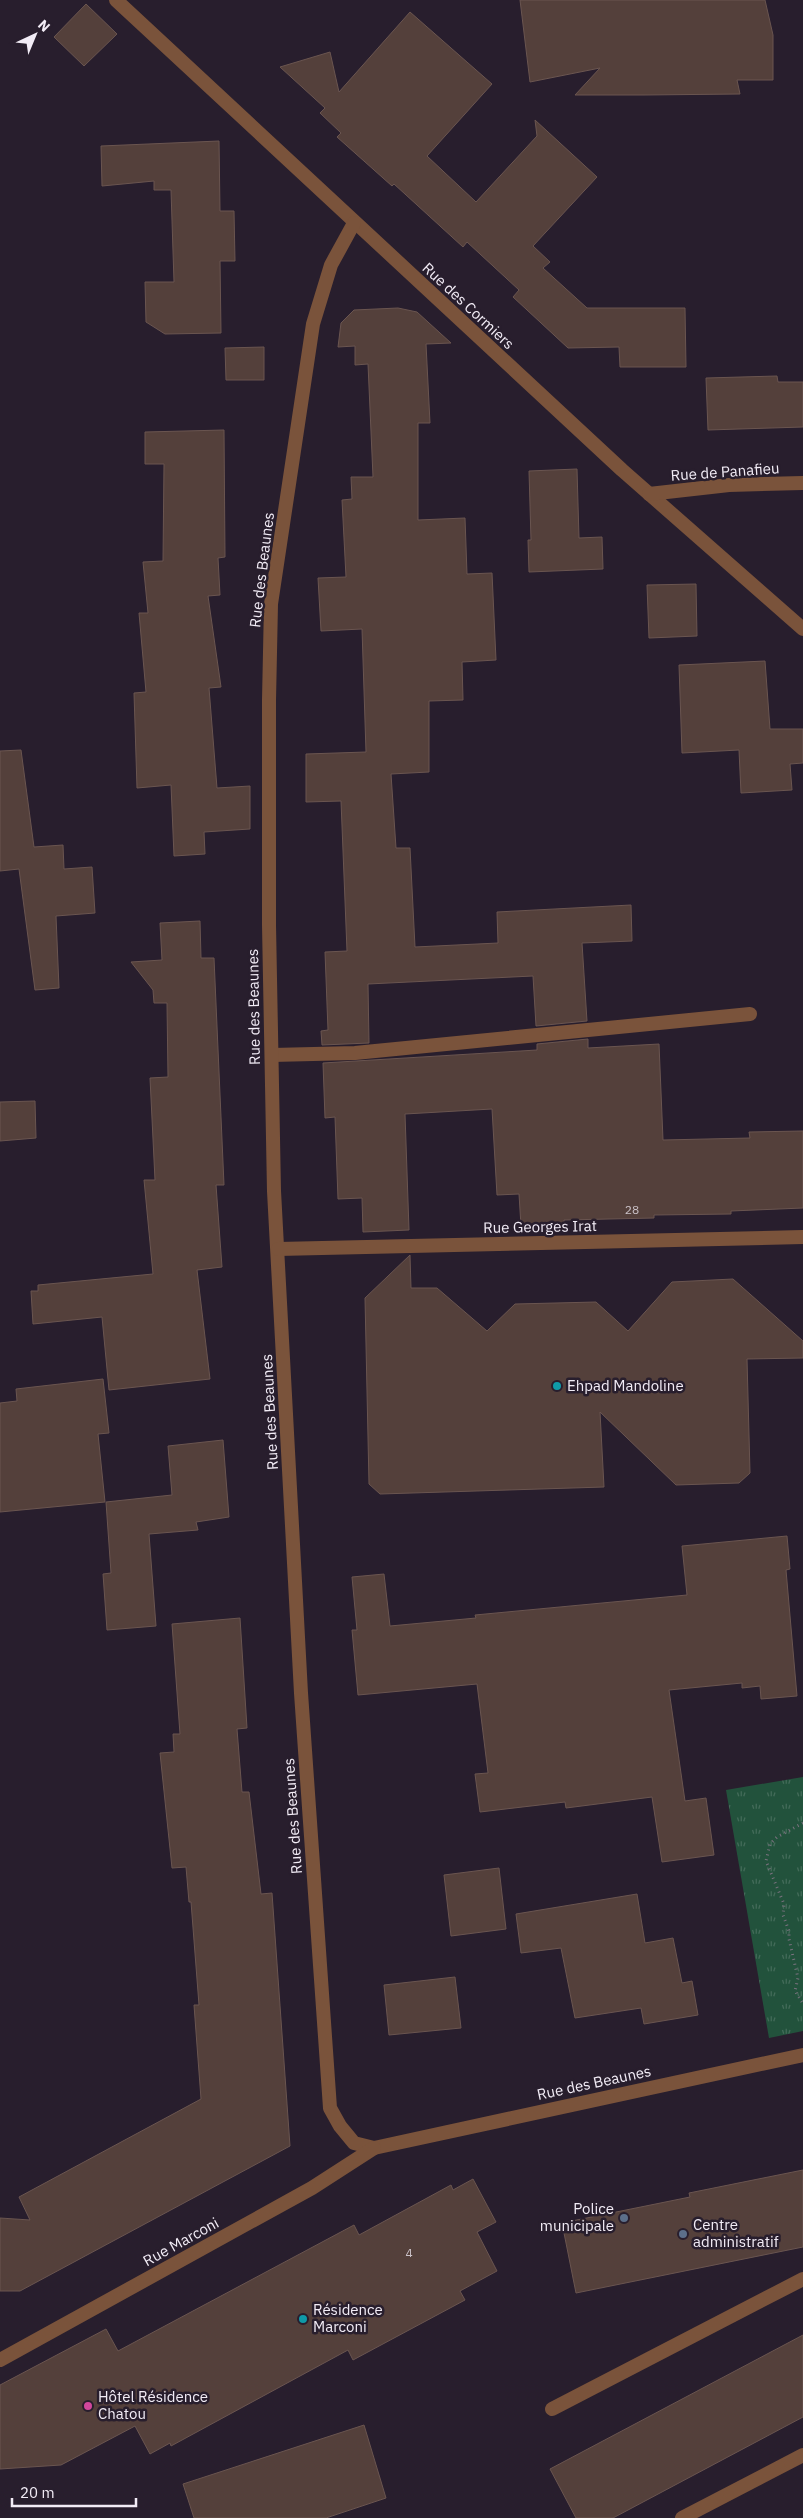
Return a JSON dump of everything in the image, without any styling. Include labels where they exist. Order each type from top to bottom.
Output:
[{"type":"street","name":"Rue des Cormiers","points":[[116,0],[649,494],[803,629]]},
{"type":"street","name":"Rue des Beaunes","points":[[354,222],[331,265],[313,324],[271,604],[269,925],[278,1250],[301,1694],[330,2108],[340,2126],[354,2143],[374,2148],[803,2055]]},
{"type":"street","name":"Rue de Panafieu","points":[[649,494],[729,485],[803,483]]},
{"type":"street","points":[[272,1055],[355,1053],[750,1014]]},
{"type":"street","name":"Rue Georges Irat","points":[[278,1250],[803,1237]]},
{"type":"street","name":"Rue Marconi","points":[[0,2360],[312,2188],[374,2148]]},
{"type":"street","points":[[552,2409],[803,2280]]},
{"type":"street","points":[[682,2518],[803,2455]]},
{"type":"path","points":[[803,1823],[777,1837],[770,1844],[766,1861],[784,1904],[783,1915],[789,1931],[789,1939],[798,1978],[795,1991],[802,2002],[803,2009]]},
{"type":"green space","points":[[803,1777],[803,2031],[769,2038],[726,1790]]},
{"type":"building","points":[[520,0],[765,0],[773,35],[773,80],[737,80],[740,94],[644,95],[575,95],[600,68],[530,82]]},
{"type":"building","points":[[86,4],[117,34],[84,66],[54,37]]},
{"type":"building","points":[[410,12],[492,84],[427,156],[476,202],[537,136],[535,120],[597,177],[533,246],[550,262],[543,268],[587,308],[685,308],[686,367],[620,367],[619,347],[568,348],[513,297],[519,290],[467,242],[463,247],[394,184],[392,186],[337,137],[341,133],[320,113],[325,108],[280,67],[330,52],[339,92]]},
{"type":"building","points":[[219,141],[220,211],[234,211],[235,261],[220,261],[221,333],[165,334],[146,322],[145,282],[174,282],[171,190],[154,190],[154,181],[102,186],[101,146]]},
{"type":"building","points":[[398,308],[417,312],[451,343],[426,344],[430,423],[418,423],[418,520],[465,518],[467,574],[492,573],[496,660],[462,662],[463,700],[429,701],[429,772],[391,774],[396,848],[410,848],[415,947],[498,943],[497,912],[631,905],[632,941],[582,943],[587,1021],[536,1026],[533,976],[368,984],[369,1043],[322,1045],[321,1031],[328,1030],[325,952],[347,951],[341,801],[306,802],[306,754],[366,752],[362,629],[321,631],[318,578],[346,577],[342,500],[352,499],[351,477],[373,477],[368,364],[355,365],[355,346],[338,347],[341,323],[354,310]]},
{"type":"building","points":[[264,347],[264,380],[226,380],[225,348]]},
{"type":"building","points":[[777,376],[778,382],[803,382],[803,427],[708,430],[706,378]]},
{"type":"building","points":[[224,430],[225,557],[218,558],[220,595],[208,596],[221,687],[209,688],[217,788],[250,786],[250,829],[204,832],[205,854],[174,856],[171,785],[137,788],[134,693],[146,692],[139,613],[148,613],[143,562],[163,561],[164,464],[145,464],[145,432]]},
{"type":"building","points":[[577,469],[579,538],[602,537],[603,569],[529,572],[528,540],[531,540],[529,471]]},
{"type":"building","points":[[696,584],[697,636],[649,638],[647,585]]},
{"type":"building","points":[[765,661],[770,729],[803,729],[803,763],[790,764],[792,790],[741,793],[739,750],[682,753],[679,665]]},
{"type":"building","points":[[21,750],[34,847],[63,845],[64,869],[92,867],[95,913],[56,916],[59,988],[35,990],[19,869],[0,871],[0,751]]},
{"type":"building","points":[[200,921],[201,958],[214,958],[224,1185],[216,1185],[222,1267],[197,1270],[210,1379],[109,1390],[102,1317],[33,1324],[31,1291],[38,1291],[38,1285],[153,1274],[144,1180],[155,1180],[150,1078],[168,1077],[167,1003],[154,1003],[153,990],[131,962],[162,960],[160,923]]},
{"type":"building","points":[[588,1039],[588,1048],[659,1044],[663,1140],[750,1138],[749,1132],[803,1131],[803,1208],[731,1211],[731,1214],[654,1215],[654,1218],[564,1220],[564,1223],[521,1226],[519,1194],[497,1195],[492,1109],[405,1114],[409,1230],[363,1232],[362,1198],[338,1199],[335,1117],[325,1118],[323,1063],[537,1050],[537,1044]]},
{"type":"building","points":[[35,1101],[36,1138],[0,1141],[0,1102]]},
{"type":"building","name":"Ehpad Mandoline","points":[[410,1255],[411,1288],[437,1288],[487,1331],[515,1304],[596,1302],[628,1331],[672,1282],[733,1279],[803,1341],[803,1358],[747,1359],[750,1473],[739,1483],[676,1485],[600,1412],[604,1487],[380,1494],[369,1484],[365,1298]]},
{"type":"building","points":[[103,1379],[109,1433],[98,1434],[105,1502],[0,1512],[0,1403],[17,1401],[16,1389]]},
{"type":"building","points":[[223,1440],[229,1517],[196,1522],[198,1530],[149,1534],[156,1626],[107,1630],[103,1574],[111,1573],[106,1502],[172,1495],[168,1446]]},
{"type":"building","points":[[787,1536],[790,1569],[786,1570],[797,1696],[761,1699],[760,1686],[742,1688],[742,1683],[669,1690],[685,1801],[706,1798],[714,1855],[662,1862],[652,1797],[566,1808],[565,1802],[480,1812],[475,1774],[488,1773],[477,1684],[358,1695],[352,1630],[357,1630],[352,1577],[384,1574],[390,1626],[476,1618],[475,1615],[687,1595],[682,1546]]},
{"type":"building","points":[[240,1618],[247,1728],[237,1729],[242,1792],[249,1792],[261,1894],[272,1893],[290,2146],[20,2291],[0,2291],[0,2218],[30,2220],[19,2197],[201,2099],[194,2005],[199,2005],[191,1902],[189,1902],[186,1867],[172,1868],[160,1753],[174,1752],[173,1734],[180,1734],[172,1624]]},
{"type":"building","points":[[499,1868],[506,1929],[451,1936],[444,1875]]},
{"type":"building","points":[[637,1894],[645,1943],[673,1938],[682,1983],[692,1981],[698,2015],[644,2024],[641,2008],[575,2018],[561,1948],[521,1953],[516,1914]]},
{"type":"building","points":[[455,1977],[461,2028],[389,2035],[384,1985]]},
{"type":"building","name":"Centre administratif","points":[[803,2170],[803,2247],[576,2293],[562,2223],[690,2197],[689,2193]]},
{"type":"building","name":"Résidence Marconi","points":[[473,2179],[496,2222],[477,2232],[497,2271],[460,2291],[465,2300],[353,2360],[348,2350],[171,2446],[170,2443],[150,2454],[135,2426],[61,2465],[0,2469],[0,2385],[106,2329],[118,2351],[354,2225],[359,2235],[451,2185],[453,2190]]},
{"type":"building","points":[[803,2335],[803,2417],[613,2518],[576,2518],[550,2469]]},
{"type":"building","points":[[364,2425],[386,2498],[326,2518],[194,2518],[183,2484]]},
{"type":"place","name":"Ehpad Mandoline","points":[[557,1386]]},
{"type":"place","name":"Police municipale","points":[[624,2218]]},
{"type":"place","name":"Centre administratif","points":[[683,2234]]},
{"type":"place","name":"Résidence Marconi","points":[[303,2319]]},
{"type":"place","name":"Hôtel Résidence Chatou","points":[[88,2406]]}]
